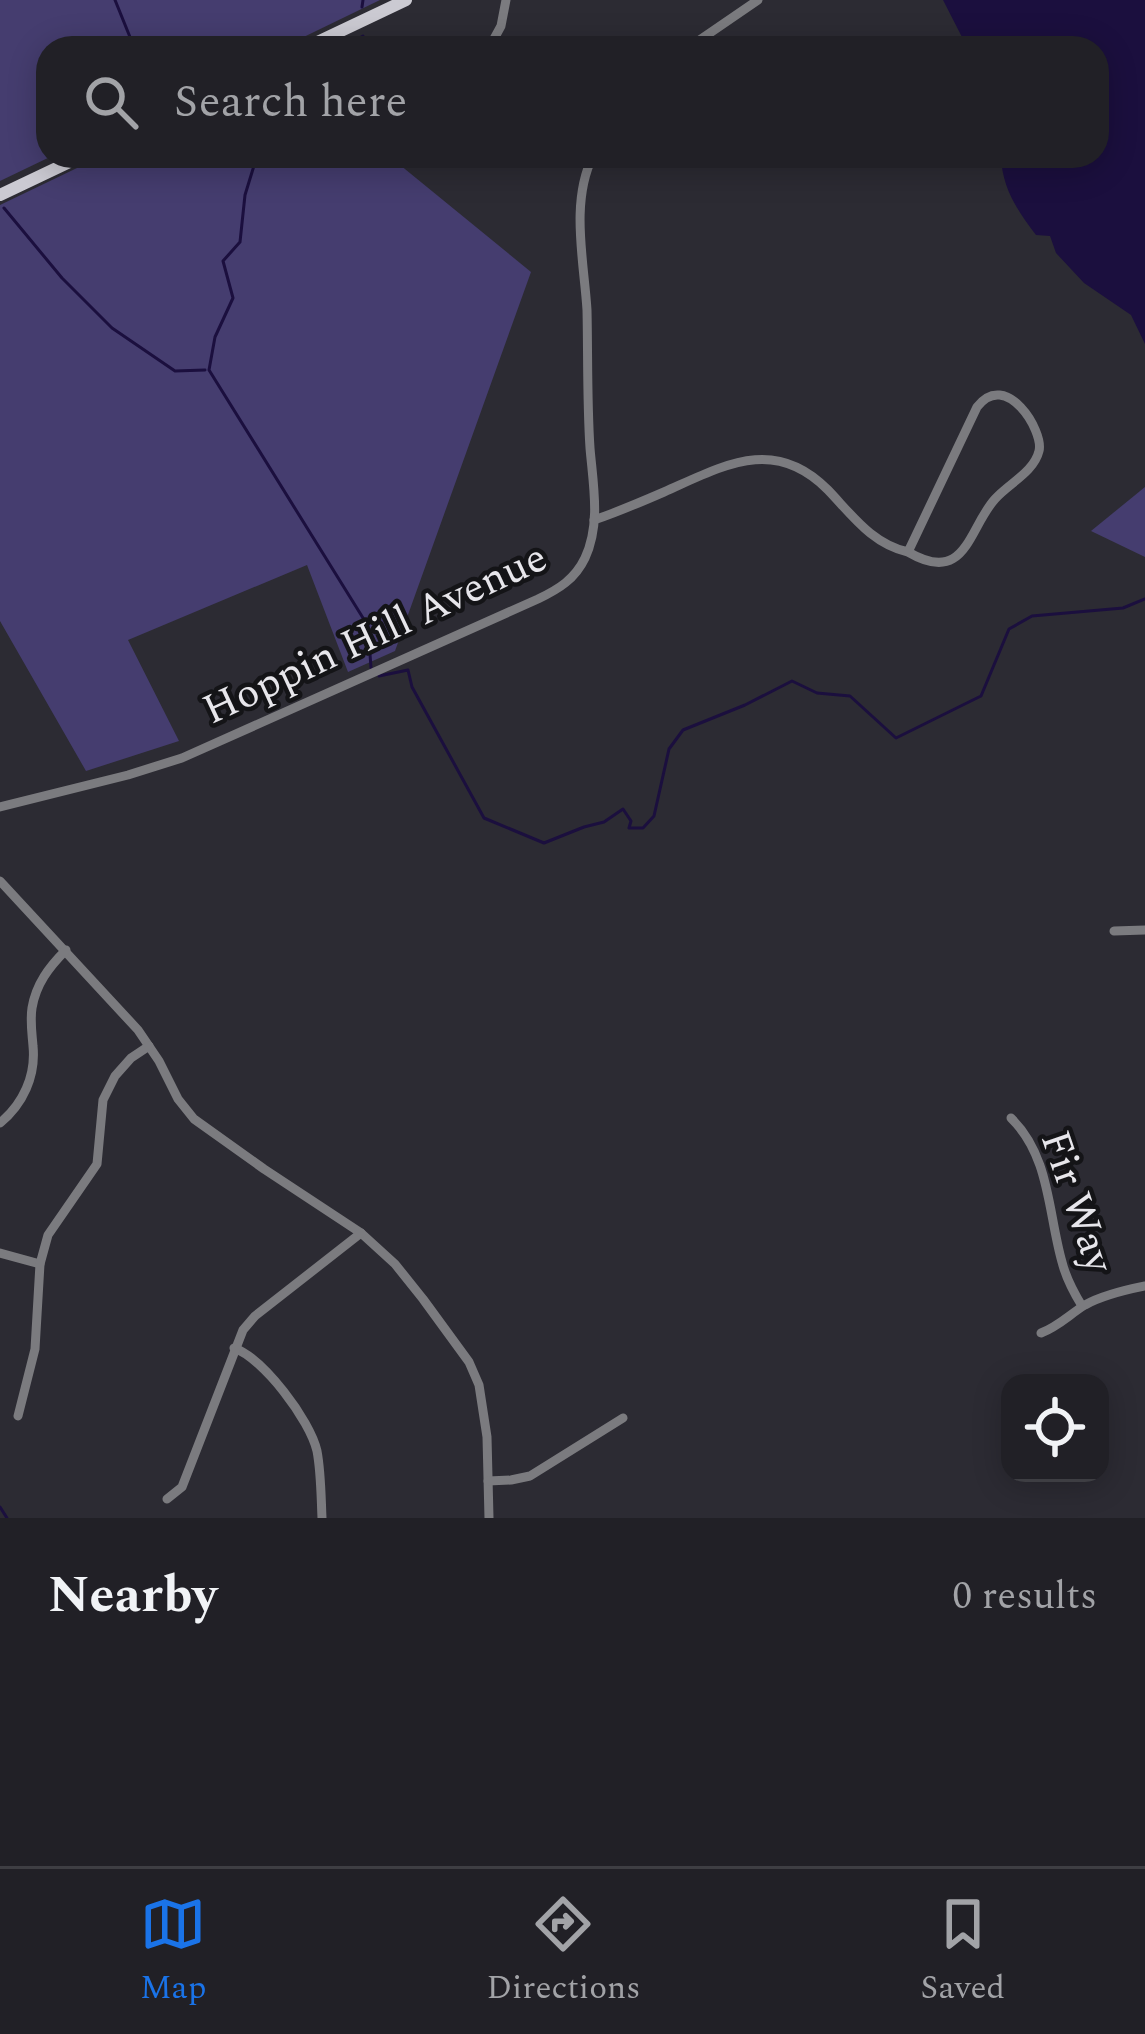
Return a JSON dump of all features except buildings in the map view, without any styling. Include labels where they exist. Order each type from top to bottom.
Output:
[{"type":"main road","points":[[330,36],[406,0]]},
{"type":"main road","points":[[0,195],[57,168]]},
{"type":"street","points":[[496,36],[506,0]]},
{"type":"street","points":[[706,36],[758,0]]},
{"type":"street","name":"Hoppin Hill Avenue","points":[[0,807],[182,758],[546,596],[569,581],[580,567],[595,520],[582,267],[587,168]]},
{"type":"street","points":[[595,520],[723,466],[763,458],[796,465],[886,544],[927,561],[941,562],[962,553],[992,502],[1036,458],[1038,434],[1010,397],[988,395],[977,407],[908,552]]},
{"type":"street","points":[[0,880],[149,1046],[182,1105],[203,1127],[361,1233],[400,1270],[472,1368],[483,1401],[489,1518]]},
{"type":"street","points":[[1114,931],[1145,930]]},
{"type":"street","points":[[0,1123],[22,1097],[32,1071],[36,992],[66,950]]},
{"type":"street","points":[[18,1416],[35,1349],[40,1264],[48,1234],[98,1164],[103,1100],[131,1058],[149,1046]]},
{"type":"street","name":"Fir Way","points":[[1011,1118],[1027,1134],[1037,1156],[1062,1263],[1082,1306]]},
{"type":"street","points":[[167,1499],[182,1487],[242,1330],[361,1233]]},
{"type":"street","points":[[0,1252],[40,1264]]},
{"type":"street","points":[[1041,1333],[1082,1306],[1145,1286]]},
{"type":"street","points":[[234,1348],[249,1354],[306,1424],[317,1450],[322,1518]]},
{"type":"street","points":[[488,1481],[530,1475],[623,1418]]},
{"type":"shaded area","points":[[0,0],[380,0],[306,36],[36,36],[36,164],[0,181]]},
{"type":"shaded area","points":[[943,0],[1145,0],[1145,344],[1131,315],[1084,283],[1056,253],[1050,236],[1036,235],[1012,198],[1002,168],[1109,168],[1109,36],[961,36]]},
{"type":"shaded area","points":[[77,168],[404,168],[531,272],[395,651],[348,672],[307,565],[128,640],[179,741],[86,771],[0,621],[0,205]]},
{"type":"shaded area","points":[[1145,487],[1145,557],[1091,531]]},
{"type":"waterway","points":[[115,0],[130,36]]},
{"type":"waterway","points":[[362,7],[363,0]]},
{"type":"waterway","points":[[253,168],[240,242],[223,261],[233,298],[215,337],[209,370],[368,626],[371,668]]},
{"type":"waterway","points":[[4,208],[62,278],[112,328],[175,371],[205,370]]},
{"type":"waterway","points":[[379,676],[408,670],[412,687],[484,818],[544,843],[604,822],[623,809],[631,821],[629,828],[643,828],[654,816],[669,749],[683,730],[792,681],[817,693],[850,696],[896,738],[981,696],[1009,629],[1032,616],[1123,608],[1145,599]]},
{"type":"waterway","points":[[0,1507],[7,1518]]}]
